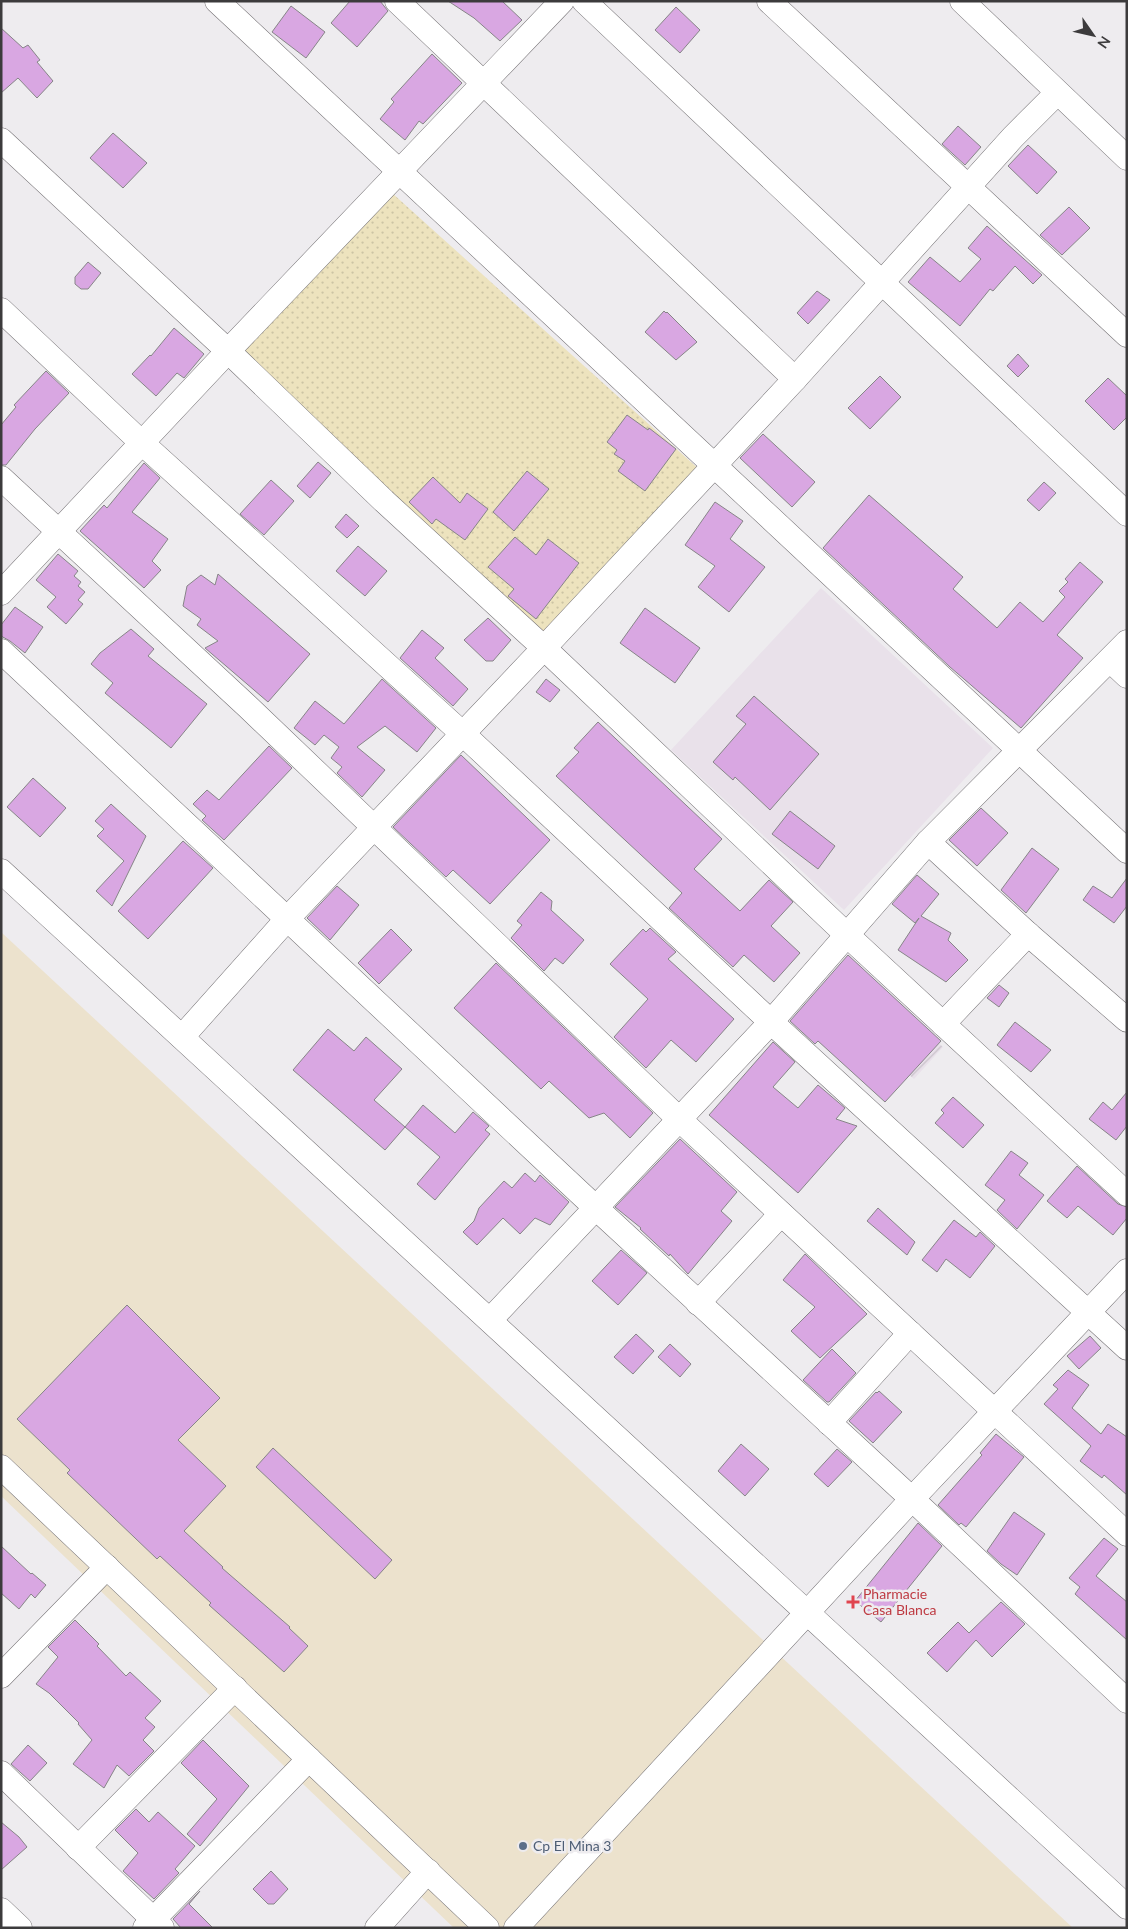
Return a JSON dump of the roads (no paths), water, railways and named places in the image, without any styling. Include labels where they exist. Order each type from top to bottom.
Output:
[{"type":"street","points":[[217,1],[1127,851]]},
{"type":"street","points":[[397,1],[795,379]]},
{"type":"street","points":[[1,592],[562,1]]},
{"type":"street","points":[[584,1],[1127,514]]},
{"type":"street","points":[[769,1],[1127,335]]},
{"type":"street","points":[[962,1],[1127,158]]},
{"type":"street","points":[[182,1037],[288,918],[544,648],[1058,93]]},
{"type":"street","points":[[1,140],[228,351],[384,501],[544,648],[846,935],[1127,1194]]},
{"type":"street","points":[[1,310],[142,443],[463,734],[771,1022],[1127,1348]]},
{"type":"street","points":[[1,478],[247,706],[679,1119],[1127,1534]]},
{"type":"street","points":[[490,1320],[771,1022],[928,842],[1018,751],[1118,668],[1127,642]]},
{"type":"street","points":[[1,651],[596,1208],[912,1499],[1127,1701]]},
{"type":"street","points":[[928,842],[1028,934],[1127,1020]]},
{"type":"street","points":[[1,871],[1127,1907]]},
{"type":"street","points":[[943,1024],[1028,934]]},
{"type":"street","points":[[698,1303],[781,1214]]},
{"type":"street","points":[[516,1928],[912,1499],[1127,1271]]},
{"type":"street","points":[[829,1423],[910,1333]]},
{"type":"street","points":[[1,1467],[487,1928]]},
{"type":"street","points":[[1,1676],[107,1567]]},
{"type":"street","points":[[78,1848],[235,1688]]},
{"type":"street","points":[[1,1773],[153,1925],[309,1759]]},
{"type":"street","points":[[377,1928],[428,1871]]},
{"type":"place","name":"Pharmacie Casa Blanca","points":[[853,1602]]},
{"type":"place","name":"Cp El Mina 3","points":[[523,1846]]}]
